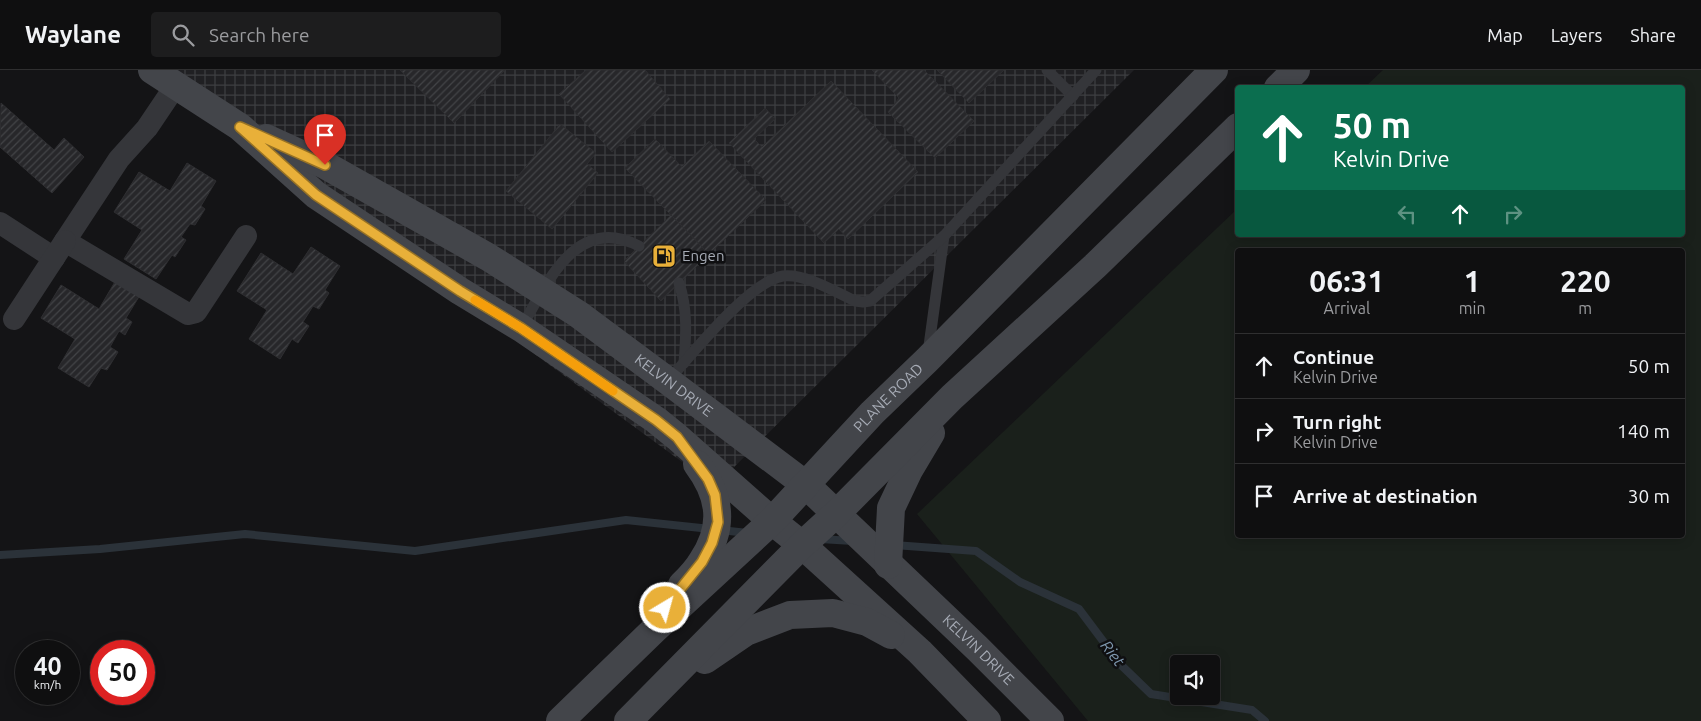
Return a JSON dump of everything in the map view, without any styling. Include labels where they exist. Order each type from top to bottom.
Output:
[{"type":"main road","name":"KELVIN DRIVE","points":[[152,70],[240,127],[316,195],[460,291],[521,328],[656,420],[802,544],[920,652],[987,721]]},
{"type":"main road","name":"PLANE ROAD","points":[[560,721],[772,520],[872,413],[927,360],[1214,70]]},
{"type":"main road","points":[[1281,85],[1296,70]]},
{"type":"main road","name":"KELVIN DRIVE","points":[[240,127],[325,165],[488,258],[676,372],[806,485],[977,648],[1050,721]]},
{"type":"main road","points":[[628,721],[802,544],[836,514],[952,397],[1095,266],[1235,130]]},
{"type":"main road","points":[[888,565],[891,508],[909,470],[952,397]]},
{"type":"main road","points":[[655,629],[665,608],[702,562],[712,543],[718,522],[716,501],[708,479],[677,437]]},
{"type":"main road","points":[[656,693],[746,632],[790,615],[833,613],[867,622],[920,652]]},
{"type":"street","points":[[14,319],[118,159],[147,128],[176,85]]},
{"type":"street","points":[[0,223],[60,250],[188,314],[196,312],[246,236]]},
{"type":"lane","points":[[1048,70],[1073,96]]},
{"type":"lane","points":[[676,372],[736,306],[754,290],[783,276],[801,277],[855,301],[870,301],[944,236],[1096,70]]},
{"type":"lane","points":[[927,360],[944,236]]},
{"type":"lane","points":[[521,328],[555,270],[567,257],[585,243],[600,238],[615,237],[639,246]]},
{"type":"lane","points":[[676,372],[686,314],[679,284]]},
{"type":"shaded area","points":[[147,70],[1134,70],[715,486]]},
{"type":"shaded area","points":[[1383,70],[1701,70],[1701,721],[1088,721],[917,514],[1235,211],[1235,237],[1685,237],[1685,85],[1367,85]]},
{"type":"building","points":[[400,70],[505,70],[454,123]]},
{"type":"building","points":[[586,70],[645,70],[670,99],[612,152],[559,94]]},
{"type":"building","points":[[872,70],[924,70],[974,121],[935,158],[888,112],[899,98]]},
{"type":"building","points":[[937,70],[1004,70],[969,103]]},
{"type":"building","points":[[831,81],[918,172],[848,239],[839,229],[824,243],[729,143],[765,108],[775,119],[754,139],[762,147]]},
{"type":"building","points":[[1,103],[54,150],[64,138],[84,157],[52,193],[0,147]]},
{"type":"building","points":[[560,124],[596,153],[587,164],[598,173],[552,229],[506,191]]},
{"type":"building","points":[[655,139],[682,167],[709,141],[766,200],[709,254],[625,168]]},
{"type":"building","points":[[187,163],[216,181],[201,206],[205,209],[195,225],[190,224],[181,237],[186,240],[175,257],[172,255],[156,279],[124,259],[142,230],[114,212],[139,172],[170,191]]},
{"type":"building","points":[[671,215],[709,254],[661,301],[624,261]]},
{"type":"building","points":[[311,247],[340,266],[325,290],[329,293],[319,309],[313,306],[303,322],[309,326],[298,343],[292,339],[280,359],[249,339],[267,310],[237,291],[261,253],[293,274]]},
{"type":"building","points":[[116,280],[140,295],[126,318],[132,322],[125,335],[119,331],[110,347],[118,352],[107,370],[101,368],[89,387],[58,368],[75,339],[41,318],[61,285],[99,309]]},
{"type":"waterway","points":[[0,555],[100,549],[245,534],[415,551],[626,520],[748,533]]},
{"type":"waterway","points":[[820,539],[853,541]]},
{"type":"waterway","name":"Riet","points":[[894,545],[976,551],[1020,582],[1079,609],[1121,665],[1151,694],[1252,710],[1265,721]]},
{"type":"slow traffic","points":[[475,300],[521,328],[613,391]]},
{"type":"place","name":"Engen","points":[[664,256]]},
{"type":"route","points":[[325,165],[240,127],[316,195],[460,291],[521,328],[656,420],[677,437],[708,479],[715,495],[718,522],[712,543],[702,562],[665,608]]}]
